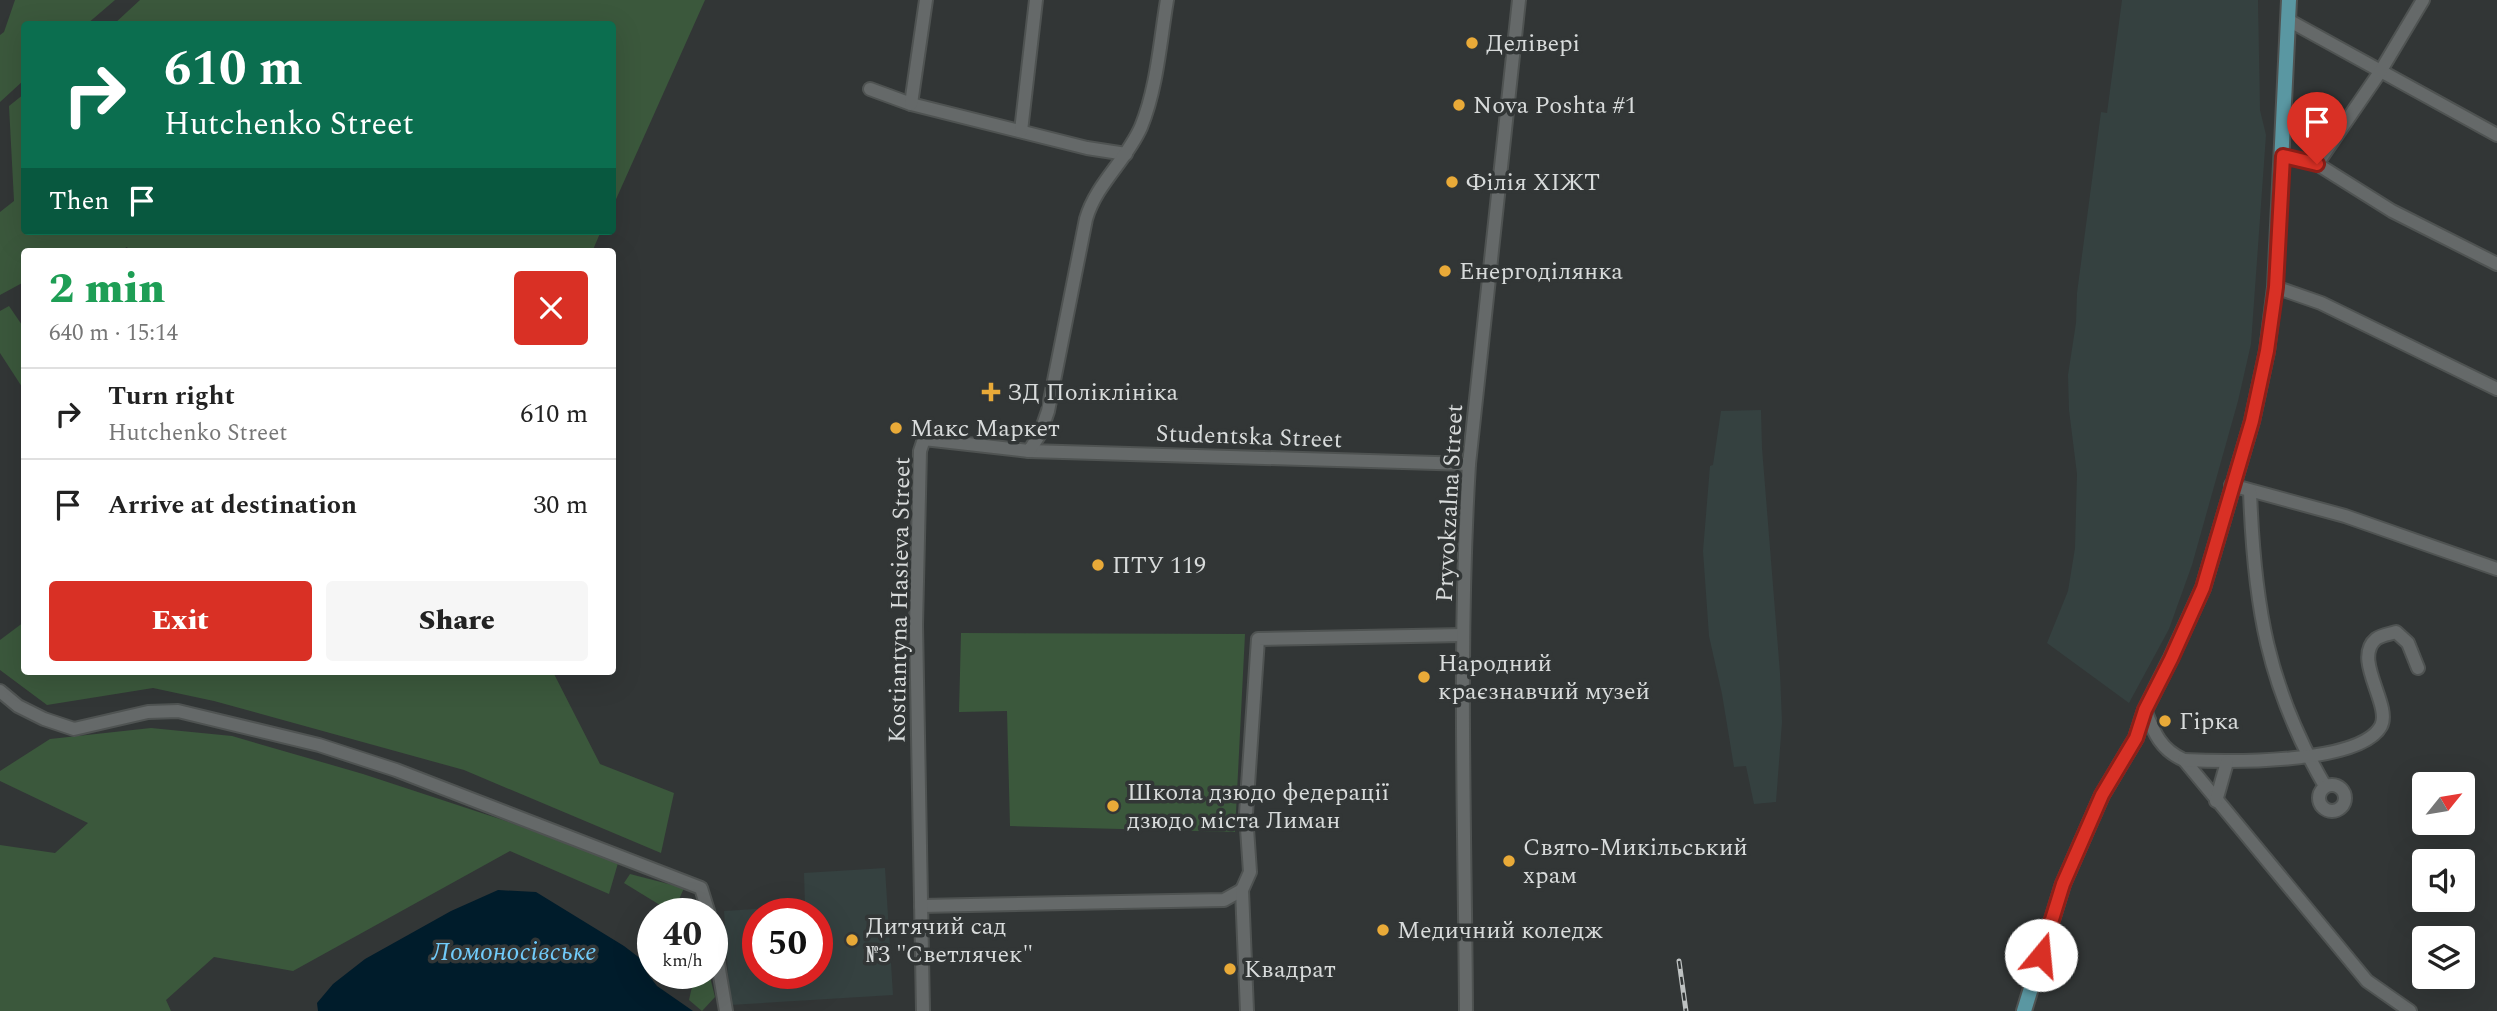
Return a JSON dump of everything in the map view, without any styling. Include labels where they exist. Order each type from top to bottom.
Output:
[{"type":"main road","points":[[2024,1011],[2063,884],[2102,795],[2136,738],[2145,710],[2203,588],[2231,485],[2252,421],[2267,351],[2276,287],[2288,0]]},
{"type":"street","points":[[911,104],[926,0]]},
{"type":"street","points":[[1021,131],[1036,0]]},
{"type":"street","points":[[1028,451],[1040,434],[1048,411],[1091,202],[1126,154],[1149,103],[1167,0]]},
{"type":"street","name":"Pryvokzalna Street","points":[[1466,1011],[1463,635],[1469,464],[1520,0]]},
{"type":"street","points":[[2317,164],[2380,72],[2423,0]]},
{"type":"street","points":[[2288,20],[2497,135]]},
{"type":"street","points":[[870,89],[911,104],[1087,148],[1126,154]]},
{"type":"street","points":[[2283,156],[2317,164],[2392,211],[2497,264]]},
{"type":"street","points":[[2276,287],[2321,303],[2497,389]]},
{"type":"street","name":"Kostiantyna Hasieva Street","points":[[923,1011],[916,625],[920,451],[924,439],[1028,451]]},
{"type":"street","name":"Studentska Street","points":[[1028,451],[1469,464]]},
{"type":"street","points":[[2231,485],[2345,516],[2497,569]]},
{"type":"street","points":[[2250,491],[2252,554],[2258,604],[2268,651],[2288,713],[2325,786]]},
{"type":"street","points":[[2145,710],[2155,738],[2171,754],[2184,760],[2227,762],[2308,757],[2367,741],[2382,723],[2384,714],[2374,688],[2369,657],[2371,645],[2377,638],[2396,632],[2408,642],[2418,668]]},
{"type":"street","points":[[1247,1011],[1242,890],[1250,872],[1246,814],[1258,639],[1463,635]]},
{"type":"street","points":[[0,691],[18,706],[44,719],[74,729],[148,712],[178,711],[319,745],[396,770],[701,888],[704,898]]},
{"type":"street","points":[[2184,760],[2367,981],[2410,1011]]},
{"type":"street","points":[[2216,801],[2227,762]]},
{"type":"street","points":[[921,906],[1224,900],[1242,890]]},
{"type":"street","points":[[722,989],[726,1011]]},
{"type":"shaded area","points":[[2122,0],[2258,0],[2260,110],[2266,135],[2251,344],[2238,401],[2192,565],[2169,629],[2129,703],[2047,643],[2068,591],[2075,548],[2077,474],[2069,410],[2068,375],[2101,112],[2107,113]]},
{"type":"shaded area","points":[[1761,410],[1782,722],[1776,802],[1754,804],[1746,766],[1734,767],[1709,636],[1703,551],[1710,466],[1713,465],[1721,411]]},
{"type":"shaded area","points":[[885,868],[893,995],[730,1005],[728,911],[742,910],[742,989],[833,989],[833,898],[805,898],[804,873]]},
{"type":"green space","points":[[15,0],[115,0],[90,21],[21,21],[21,83],[0,102],[0,35],[4,32]]},
{"type":"green space","points":[[140,0],[705,0],[616,199],[616,21],[117,21]]},
{"type":"green space","points":[[21,96],[21,235],[599,235],[594,248],[21,248],[21,284],[0,295],[0,212],[14,201],[9,106]]},
{"type":"green space","points":[[9,306],[21,324],[21,385],[0,353],[0,311]]},
{"type":"green space","points":[[21,624],[21,675],[555,675],[600,764],[674,793],[661,853],[464,770],[214,701],[153,688],[47,705],[0,670],[0,640]]},
{"type":"green space","points":[[961,633],[1245,634],[1235,832],[1010,826],[1007,711],[959,712]]},
{"type":"green space","points":[[151,728],[232,736],[363,774],[503,820],[618,863],[609,894],[510,851],[293,971],[214,957],[166,1000],[171,1011],[0,1011],[0,845],[55,853],[88,823],[0,781],[0,771],[50,739]]},
{"type":"green space","points":[[630,874],[684,888],[680,898],[648,898],[624,883]]},
{"type":"green space","points":[[691,989],[713,989],[715,997],[702,1011],[689,1000]]},
{"type":"water","name":"Ломоносівське","points":[[498,890],[536,892],[637,956],[637,989],[661,989],[693,1011],[318,1011],[317,1003],[333,984],[365,959],[451,911]]},
{"type":"railway","points":[[1679,961],[1686,1011]]},
{"type":"place","name":"Делівері","points":[[1472,43]]},
{"type":"place","name":"Nova Poshta #1","points":[[1459,105]]},
{"type":"place","name":"Філія ХІЖТ","points":[[1452,182]]},
{"type":"place","name":"Енергоділянка","points":[[1445,271]]},
{"type":"place","name":"ЗД Поліклініка","points":[[991,392]]},
{"type":"place","name":"Макс Маркет","points":[[896,428]]},
{"type":"place","name":"ПТУ 119","points":[[1098,565]]},
{"type":"place","name":"Народний краєзнавчий музей","points":[[1424,677]]},
{"type":"place","name":"Гірка","points":[[2165,721]]},
{"type":"place","name":"Школа дзюдо федерації дзюдо міста Лиман","points":[[1113,806]]},
{"type":"place","name":"Свято-Микільський храм","points":[[1509,861]]},
{"type":"place","name":"Медичний коледж","points":[[1383,930]]},
{"type":"place","name":"Дитячий сад №3 \"Светлячек\"","points":[[852,940]]},
{"type":"place","name":"Квадрат","points":[[1230,969]]},
{"type":"route","points":[[2041,955],[2063,884],[2102,795],[2136,738],[2145,710],[2203,588],[2231,485],[2252,421],[2267,351],[2276,287],[2283,156],[2317,164]]}]
